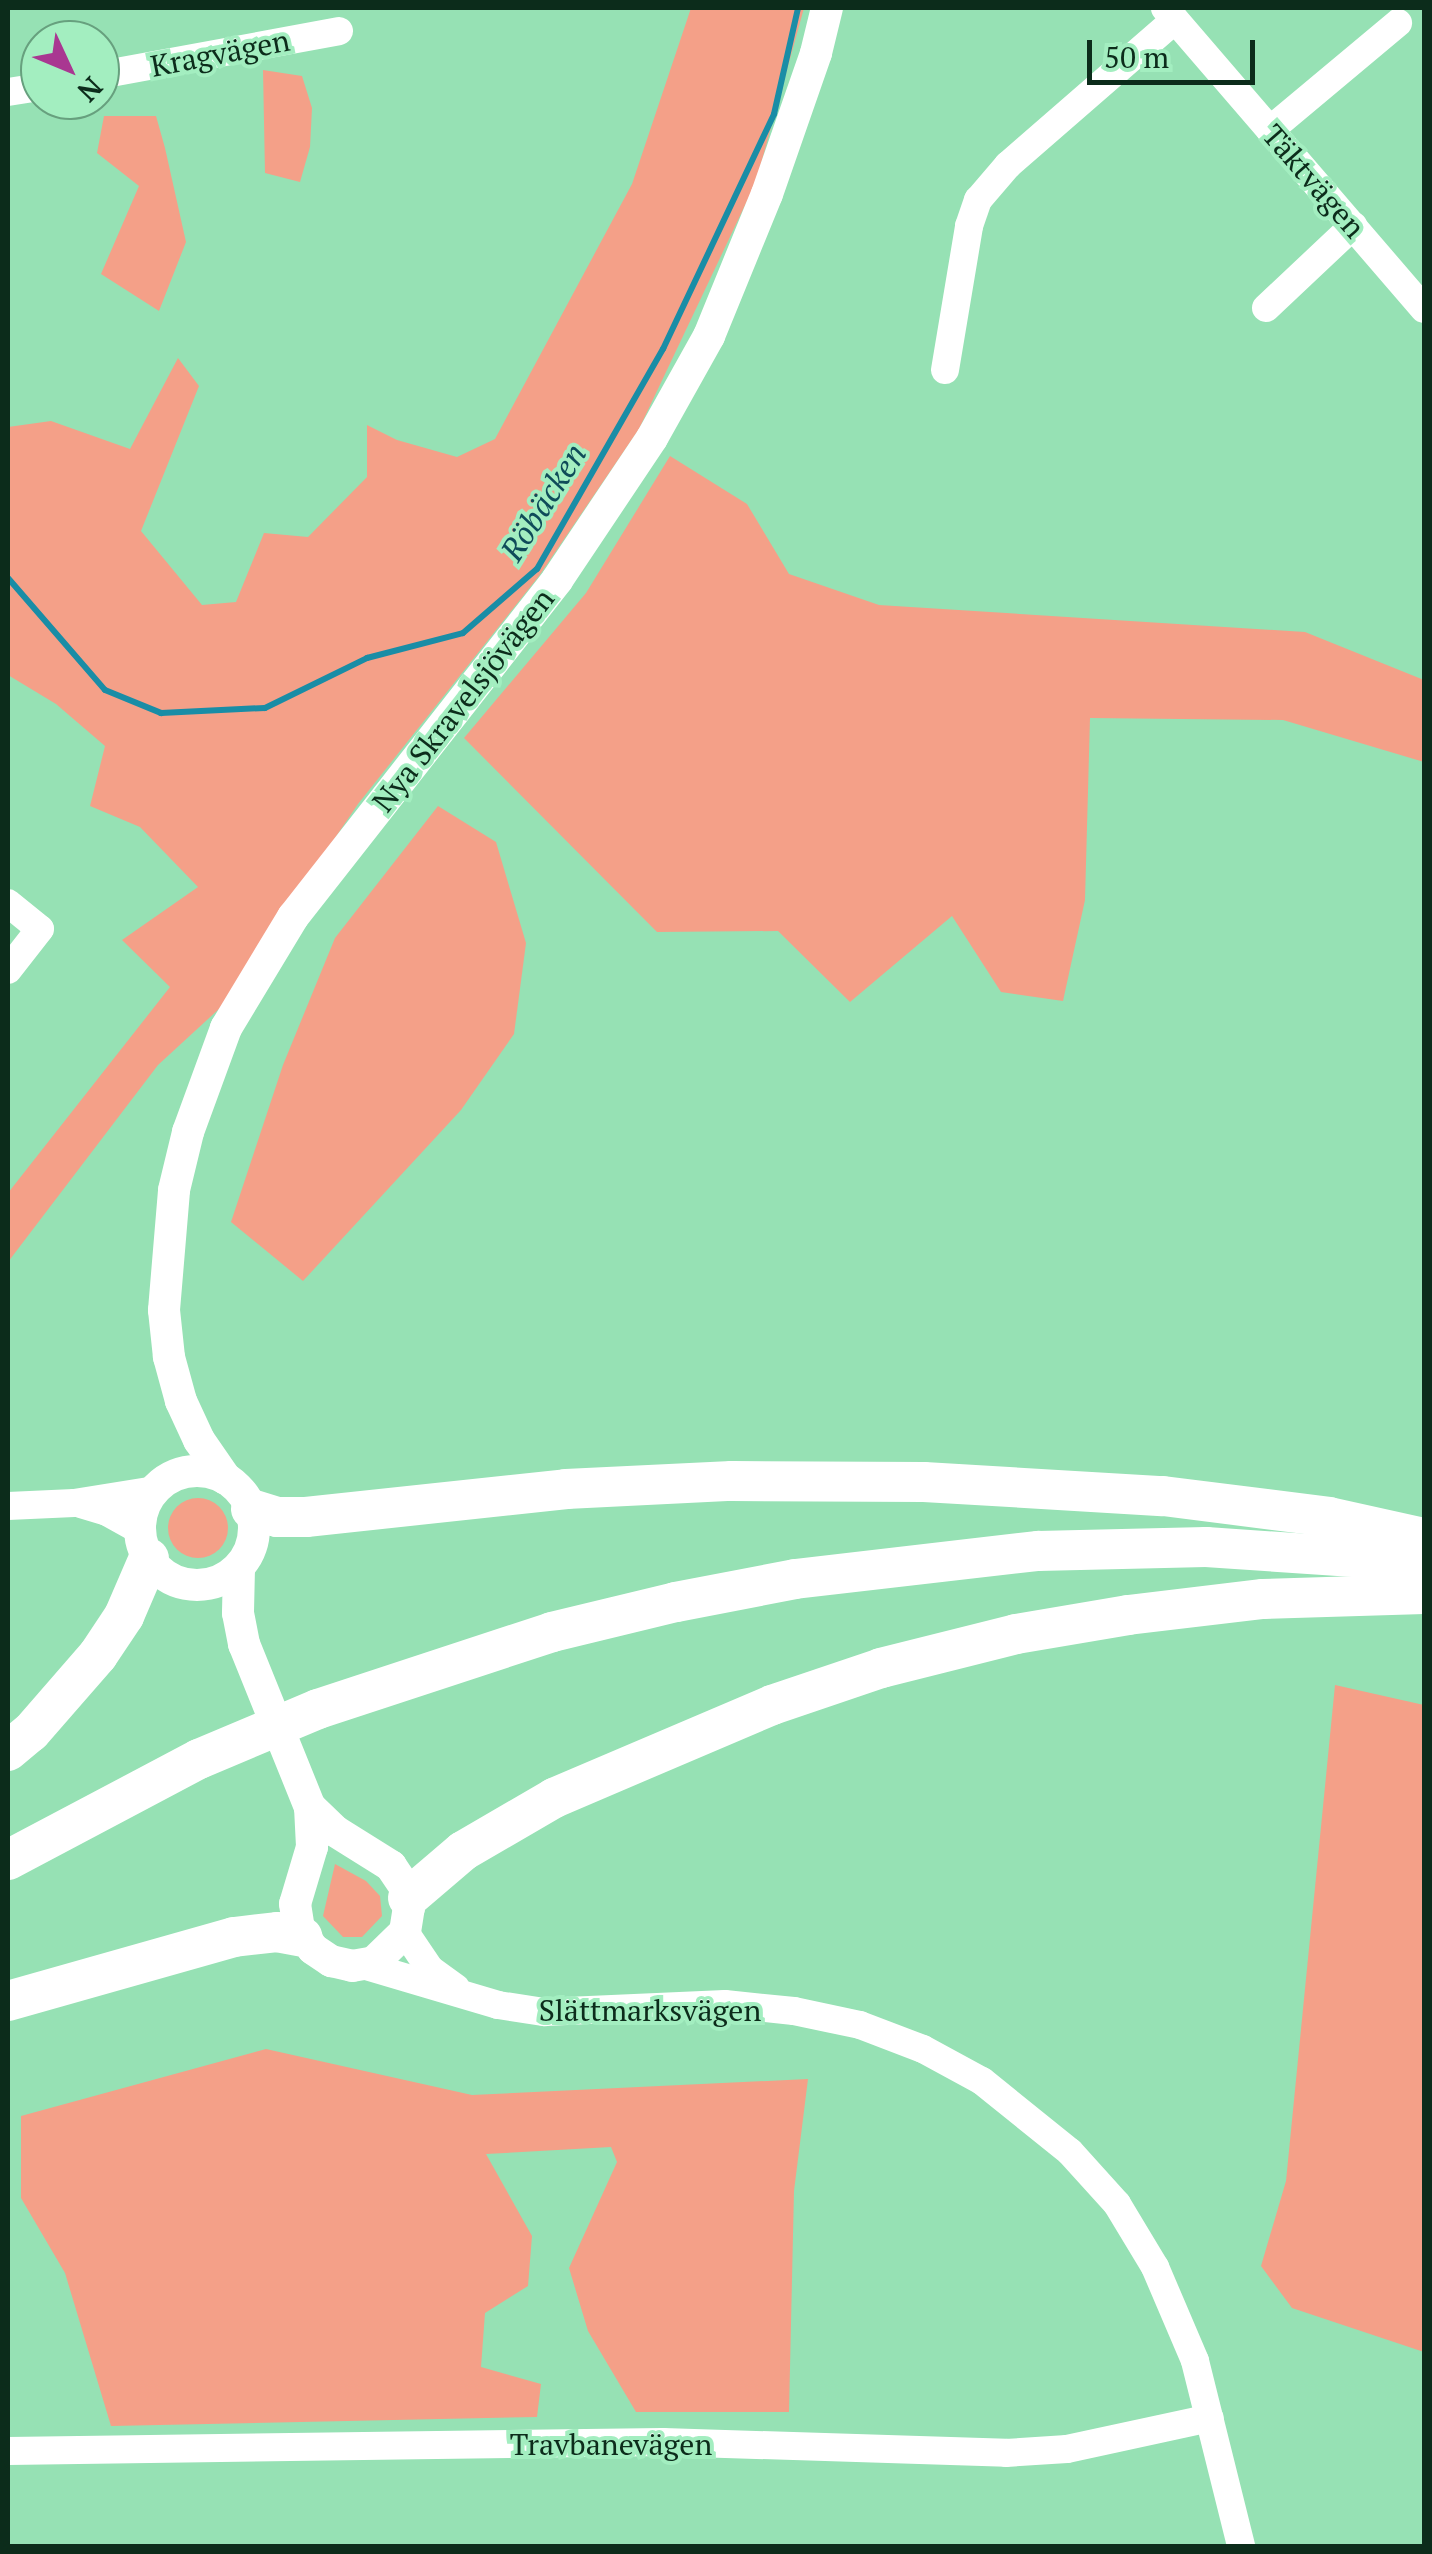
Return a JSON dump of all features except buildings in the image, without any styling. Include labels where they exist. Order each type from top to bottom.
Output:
[{"type":"highway","points":[[239,1494],[277,1518],[566,1489],[732,1482],[924,1482],[1163,1496],[1328,1517],[1424,1539]]},
{"type":"highway","points":[[8,1838],[107,1784],[316,1690],[440,1646],[670,1582],[794,1561],[1039,1532],[1209,1530],[1424,1539]]},
{"type":"highway","points":[[8,1751],[57,1705],[124,1616],[144,1544]]},
{"type":"highway","points":[[8,1860],[199,1760],[318,1709],[552,1632],[676,1602],[795,1579],[1038,1551],[1206,1547],[1424,1562]]},
{"type":"highway","points":[[407,1915],[463,1851],[554,1798],[772,1705],[881,1668],[1016,1634],[1128,1614],[1263,1600],[1424,1594]]},
{"type":"highway","points":[[8,2001],[234,1937],[277,1932],[303,1937]]},
{"type":"main road","name":"Nya Skravelsjövägen","points":[[165,1483],[184,1435],[164,1310],[174,1190],[188,1132],[226,1028],[293,916],[558,580],[652,438],[709,336],[767,194],[816,53],[827,8]]},
{"type":"main road","name":"Nya Skravelsjövägen","points":[[181,1402],[200,1440],[239,1494]]},
{"type":"main road","points":[[239,1568],[219,1582],[186,1584],[169,1578],[144,1544],[144,1509],[165,1483],[201,1471],[239,1494],[254,1536],[239,1568],[238,1613],[244,1644],[310,1807],[312,1847],[296,1904],[303,1937],[331,1962],[363,1965],[384,1957],[407,1915],[390,1866],[335,1831],[310,1807]]},
{"type":"main road","points":[[186,1584],[244,1644]]},
{"type":"street","name":"Täktvägen","points":[[1170,14],[1424,309]]},
{"type":"street","points":[[945,370],[969,226],[978,200],[1008,165],[1170,14]]},
{"type":"street","points":[[1270,130],[1398,23]]},
{"type":"street","name":"Kragvägen","points":[[120,72],[339,31]]},
{"type":"street","points":[[1266,308],[1352,226]]},
{"type":"street","points":[[8,903],[40,930],[8,970]]},
{"type":"street","points":[[8,1506],[74,1503],[165,1483]]},
{"type":"street","points":[[74,1503],[107,1512],[144,1544]]},
{"type":"street","name":"Slättmarksvägen","points":[[407,1915],[430,1969],[476,1998]]},
{"type":"street","name":"Slättmarksvägen","points":[[363,1965],[476,1998],[544,2012],[725,2004],[794,2011],[860,2025],[923,2049],[982,2081],[1070,2152],[1117,2204],[1176,2310],[1210,2418],[1241,2546]]},
{"type":"street","name":"Travbanevägen","points":[[8,2451],[662,2442],[1006,2453],[1067,2449],[1210,2418]]},
{"type":"shaded area","points":[[691,8],[804,8],[756,182],[639,429],[539,576],[358,804],[220,1008],[158,1065],[8,1262],[8,1193],[170,987],[122,940],[198,887],[140,827],[90,806],[105,746],[56,704],[8,675],[8,427],[51,421],[130,449],[178,358],[199,386],[141,531],[202,605],[236,602],[264,533],[308,537],[367,477],[367,425],[397,440],[457,457],[495,439],[632,184]]},
{"type":"shaded area","points":[[263,70],[302,76],[312,108],[310,147],[300,182],[265,173]]},
{"type":"shaded area","points":[[156,116],[186,242],[159,311],[101,274],[139,186],[97,153],[103,120]]},
{"type":"shaded area","points":[[670,456],[747,504],[789,574],[879,605],[1305,632],[1424,680],[1424,762],[1283,720],[1090,718],[1085,900],[1063,1001],[1001,992],[952,916],[850,1002],[778,931],[657,932],[464,738],[586,593]]},
{"type":"shaded area","points":[[438,806],[496,842],[526,943],[514,1034],[461,1110],[303,1281],[231,1222],[283,1065],[335,938]]},
{"type":"shaded area","points":[[198,1498],[219,1507],[228,1528],[219,1549],[198,1558],[177,1549],[168,1528],[177,1507]]},
{"type":"shaded area","points":[[1335,1685],[1424,1705],[1424,2352],[1292,2308],[1261,2266],[1286,2181]]},
{"type":"shaded area","points":[[335,1864],[366,1881],[380,1896],[382,1916],[362,1937],[343,1937],[323,1916]]},
{"type":"shaded area","points":[[266,2049],[472,2095],[808,2079],[794,2191],[789,2412],[636,2412],[588,2331],[569,2268],[617,2162],[611,2147],[486,2154],[532,2236],[528,2286],[485,2313],[481,2367],[541,2384],[537,2417],[111,2426],[65,2273],[21,2198],[21,2116]]},
{"type":"waterway","name":"Röbäcken","points":[[8,578],[105,690],[161,713],[265,708],[367,658],[463,633],[537,569],[663,349],[774,114],[798,8]]}]
